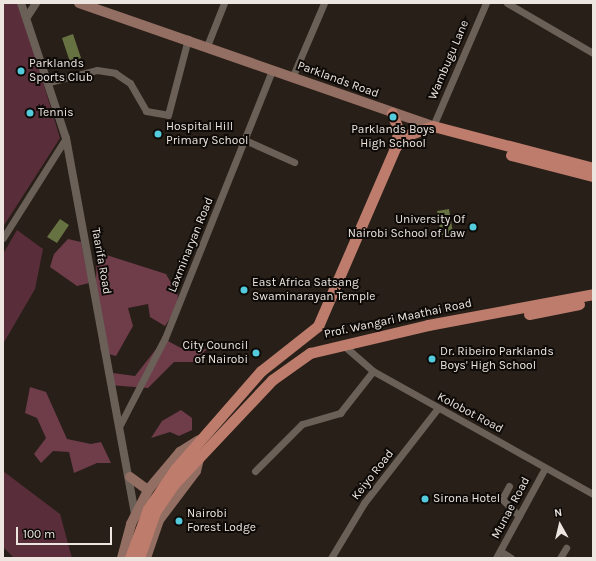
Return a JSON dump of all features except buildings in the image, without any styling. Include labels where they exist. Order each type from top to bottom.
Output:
[{"type":"main road","name":"Parklands Road","points":[[80,3],[188,39],[392,113],[482,140],[593,168]]},
{"type":"main road","points":[[392,113],[398,129],[396,146]]},
{"type":"main road","points":[[396,146],[417,131],[433,126]]},
{"type":"main road","points":[[593,161],[507,140],[482,140],[486,148],[593,176]]},
{"type":"main road","name":"Prof. Wangari Maathai Road","points":[[130,558],[139,528],[200,439],[261,371],[312,334],[329,304],[396,146]]},
{"type":"main road","points":[[465,317],[484,308],[593,286]]},
{"type":"main road","name":"Prof. Wangari Maathai Road","points":[[139,558],[155,512],[170,482],[200,455],[290,365],[310,353],[342,344],[465,317],[593,294]]},
{"type":"main road","points":[[448,321],[462,324],[593,301]]},
{"type":"main road","name":"Prof. Wangari Maathai Road","points":[[122,558],[135,514],[148,490],[180,452],[200,439]]},
{"type":"main road","name":"Prof. Wangari Maathai Road","points":[[146,558],[153,532],[169,505],[196,471],[200,455]]},
{"type":"main road","points":[[130,477],[148,490]]},
{"type":"street","name":"Taarifa Road","points":[[21,3],[49,82],[66,138],[130,477],[135,514]]},
{"type":"street","points":[[27,17],[36,3]]},
{"type":"street","points":[[207,46],[224,3]]},
{"type":"street","points":[[292,78],[324,3]]},
{"type":"street","name":"Wambugu Lane","points":[[433,126],[486,3]]},
{"type":"street","points":[[507,3],[593,53]]},
{"type":"street","points":[[49,82],[98,70],[114,72],[130,83],[146,111],[168,115],[188,39]]},
{"type":"street","name":"Laxminaryan Road","points":[[120,424],[164,338],[246,140],[272,70]]},
{"type":"street","points":[[3,238],[66,138]]},
{"type":"street","points":[[246,140],[294,162]]},
{"type":"street","name":"Kolobot Road","points":[[342,344],[373,371],[593,494]]},
{"type":"street","points":[[255,471],[302,424],[340,413],[373,371]]},
{"type":"street","name":"Keiyo Road","points":[[331,558],[364,503],[438,408]]},
{"type":"street","name":"Munae Road","points":[[496,558],[545,468]]},
{"type":"street","points":[[509,486],[502,499],[519,516]]},
{"type":"street","points":[[560,558],[566,548]]},
{"type":"street","points":[[500,551],[511,558]]},
{"type":"shaded area","name":"Parklands Sports Club","points":[[3,3],[19,3],[60,138],[3,227]]},
{"type":"shaded area","points":[[73,34],[81,58],[70,62],[62,38]]},
{"type":"shaded area","points":[[449,209],[453,233],[441,235],[437,211]]},
{"type":"shaded area","points":[[60,219],[69,225],[57,243],[47,237]]},
{"type":"shaded area","points":[[17,230],[43,249],[35,289],[3,344],[3,254]]},
{"type":"shaded area","points":[[68,239],[81,242],[89,283],[77,286],[50,267],[54,254]]},
{"type":"shaded area","points":[[97,252],[166,274],[178,295],[176,310],[165,326],[150,317],[148,304],[128,308],[133,326],[116,356],[101,352],[95,306]]},
{"type":"shaded area","points":[[164,339],[181,348],[207,349],[194,362],[174,362],[148,388],[109,385],[105,372],[135,376]]},
{"type":"shaded area","points":[[30,387],[46,392],[67,439],[91,444],[101,442],[111,463],[97,463],[74,473],[69,452],[53,451],[41,463],[34,454],[46,438],[37,418],[25,413]]},
{"type":"shaded area","points":[[181,410],[192,418],[192,430],[179,436],[170,432],[151,438],[162,421]]},
{"type":"shaded area","points":[[3,471],[60,514],[72,558],[14,558],[3,547]]},
{"type":"place","name":"Parklands Sports Club","points":[[21,71]]},
{"type":"place","name":"Tennis","points":[[30,113]]},
{"type":"place","name":"Parklands Boys High School","points":[[393,117]]},
{"type":"place","name":"Hospital Hill Primary School","points":[[158,134]]},
{"type":"place","name":"University Of Nairobi School of Law","points":[[473,227]]},
{"type":"place","name":"East Africa Satsang Swaminarayan Temple","points":[[244,290]]},
{"type":"place","name":"City Council of Nairobi","points":[[256,353]]},
{"type":"place","name":"Dr. Ribeiro Parklands Boys' High School","points":[[432,359]]},
{"type":"place","name":"Sirona Hotel","points":[[425,499]]},
{"type":"place","name":"Nairobi Forest Lodge","points":[[179,521]]}]
